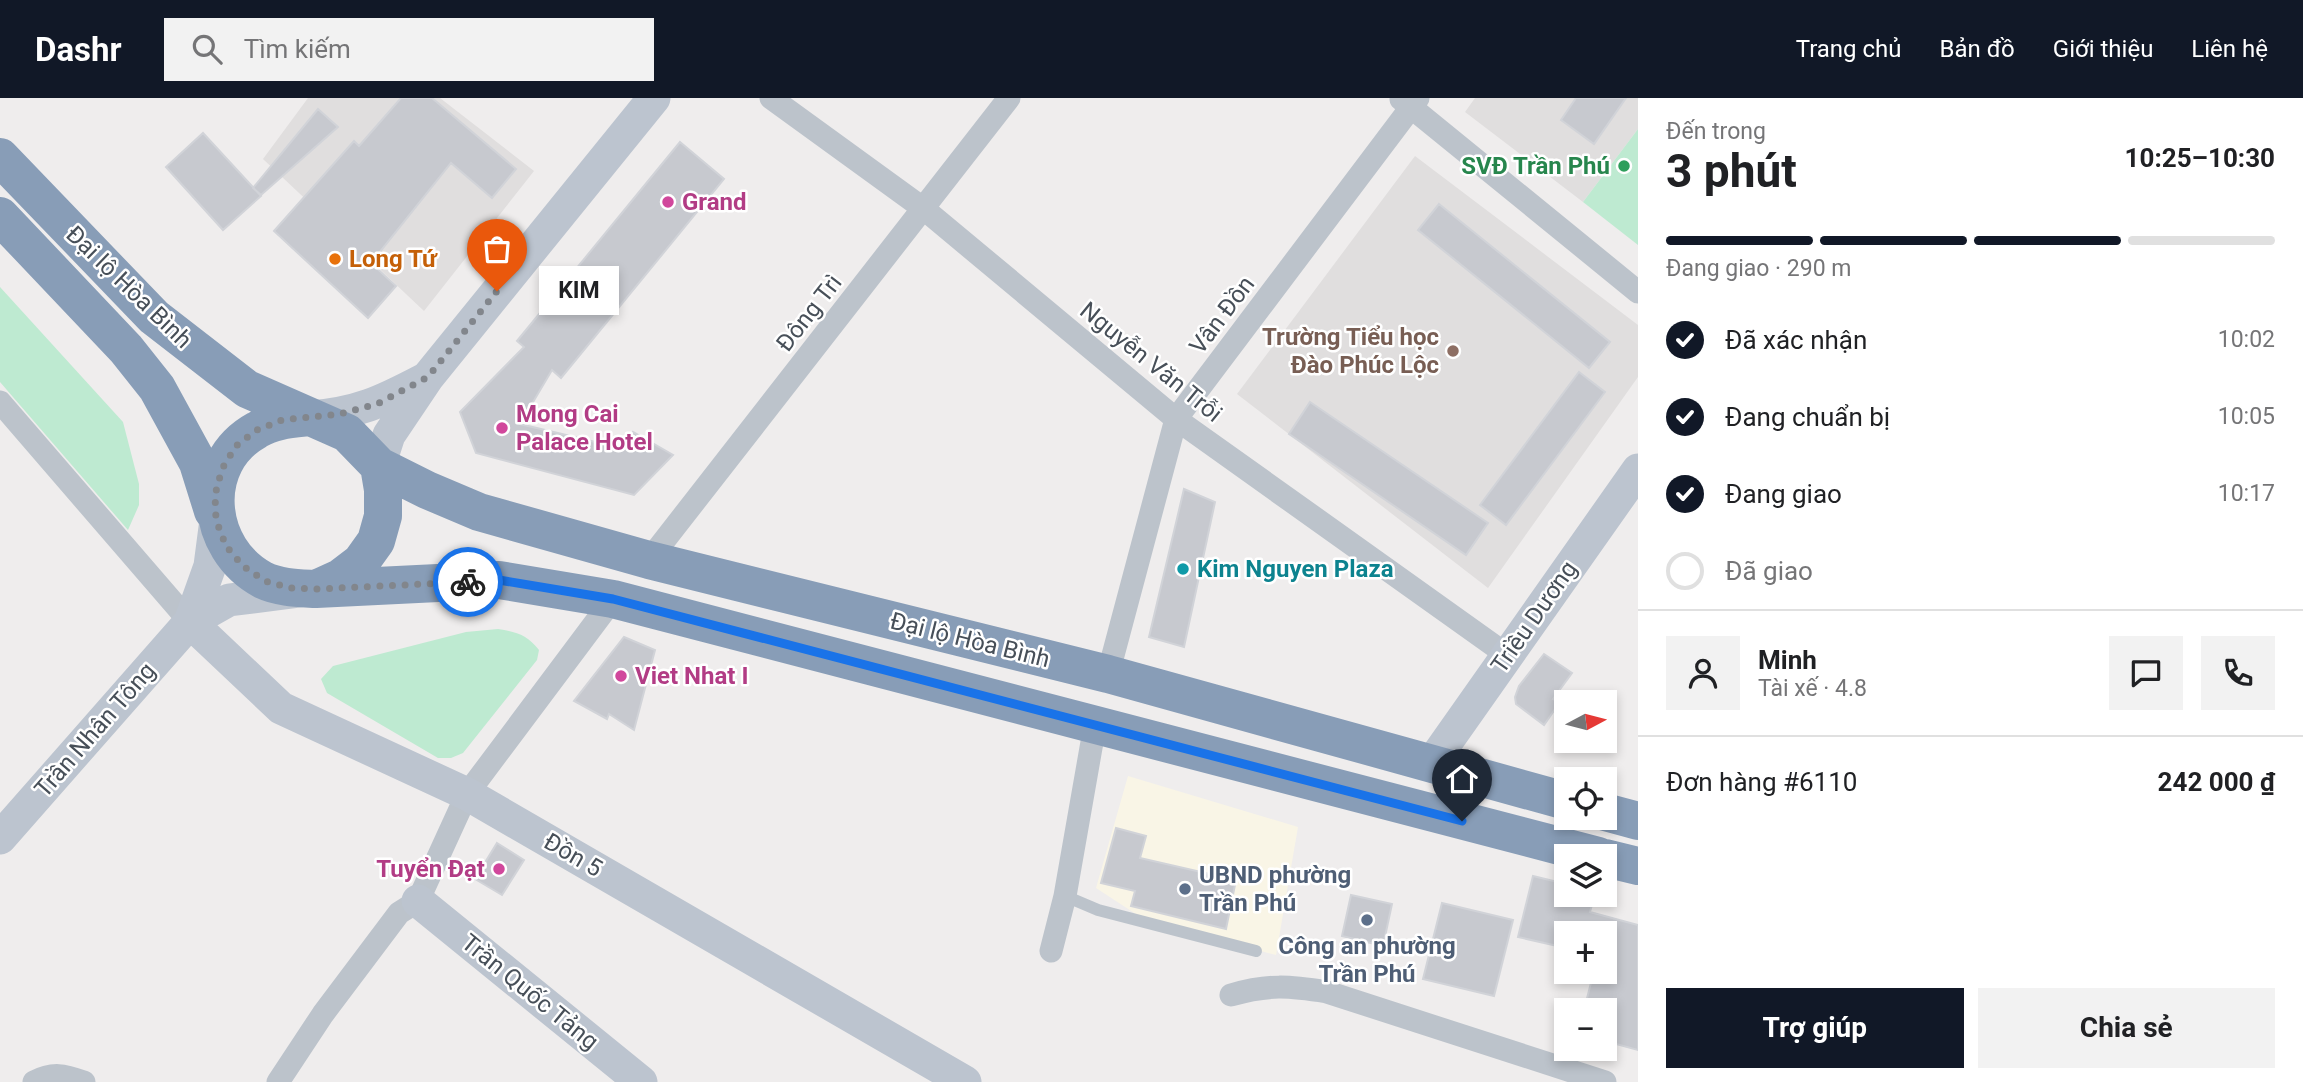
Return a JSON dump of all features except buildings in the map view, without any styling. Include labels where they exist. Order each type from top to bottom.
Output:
[{"type":"highway","name":"Đại lộ Hòa Bình","points":[[0,157],[153,317],[247,389],[310,417]]},
{"type":"highway","name":"Đại lộ Hòa Bình","points":[[0,216],[126,349],[157,388],[198,463],[216,520]]},
{"type":"highway","points":[[310,417],[347,433],[379,466],[383,516],[376,541],[361,562],[340,578],[316,589],[290,588],[265,581],[243,566],[226,546],[216,520],[215,495],[222,469],[236,446],[257,430],[282,420],[310,417]]},
{"type":"highway","name":"Đại lộ Hòa Bình","points":[[379,466],[427,491],[479,512],[649,561],[1108,674],[1554,798]]},
{"type":"highway","points":[[613,599],[649,561]]},
{"type":"highway","name":"Đại lộ Hòa Bình","points":[[316,589],[499,580],[613,599],[1554,845]]},
{"type":"highway","points":[[1095,725],[1108,674]]},
{"type":"highway","points":[[1408,807],[1425,762]]},
{"type":"highway","points":[[1617,815],[1638,821]]},
{"type":"highway","points":[[1617,861],[1638,866]]},
{"type":"street","points":[[379,466],[389,435],[428,377],[654,98]]},
{"type":"street","name":"Nguyễn Văn Trỗi","points":[[771,98],[924,209],[1176,419],[1507,655]]},
{"type":"street","name":"Đông Trì","points":[[649,561],[1009,98]]},
{"type":"street","points":[[1410,101],[1638,292]]},
{"type":"street","name":"Vân Đồn","points":[[1108,674],[1176,419],[1410,101]]},
{"type":"street","points":[[310,417],[340,414],[377,404],[428,377]]},
{"type":"street","points":[[0,402],[190,622]]},
{"type":"street","name":"Triều Dương","points":[[1425,762],[1507,655],[1638,470]]},
{"type":"street","points":[[190,622],[210,566],[216,520]]},
{"type":"street","points":[[190,622],[229,600],[316,589]]},
{"type":"street","points":[[278,1082],[324,1014],[399,913],[418,901],[467,794],[613,599]]},
{"type":"street","name":"Đồn 5","points":[[190,622],[281,708],[467,794],[965,1082]]},
{"type":"street","name":"Trần Nhân Tông","points":[[0,838],[190,622]]},
{"type":"street","points":[[1051,951],[1065,896],[1095,725]]},
{"type":"street","name":"Trần Quốc Tảng","points":[[418,901],[641,1082]]},
{"type":"street","points":[[1231,995],[1259,987],[1289,986],[1327,992],[1605,1082]]},
{"type":"street","points":[[34,1082],[48,1075],[64,1074],[84,1082]]},
{"type":"lane","points":[[1065,896],[1098,910],[1256,951]]},
{"type":"shaded area","points":[[308,98],[440,98],[534,171],[424,311],[263,159]]},
{"type":"shaded area","points":[[1475,98],[1638,98],[1638,129],[1583,202],[1465,112]]},
{"type":"shaded area","name":"Trường Tiểu học Đào Phúc Lộc","points":[[1415,156],[1638,325],[1638,377],[1488,588],[1237,394]]},
{"type":"shaded area","points":[[1128,776],[1298,827],[1276,955],[1145,920],[1096,888]]},
{"type":"green space","name":"SVĐ Trần Phú","points":[[1638,129],[1638,245],[1583,202]]},
{"type":"green space","points":[[0,287],[123,422],[139,484],[139,505],[128,530],[0,382]]},
{"type":"green space","points":[[498,629],[516,633],[530,641],[539,650],[537,660],[463,753],[451,758],[438,758],[327,693],[321,679],[333,666],[466,632]]},
{"type":"way so far","points":[[468,582],[316,589],[290,588],[265,581],[243,566],[226,546],[216,520],[215,495],[222,469],[236,446],[257,430],[282,420],[340,414],[377,404],[428,377],[497,291]]},
{"type":"place","name":"SVĐ Trần Phú","points":[[1624,166]]},
{"type":"place","name":"Grand","points":[[668,202]]},
{"type":"place","name":"Long Tứ","points":[[335,259]]},
{"type":"place","name":"KIM","points":[[497,291]]},
{"type":"place","name":"Trường Tiểu học Đào Phúc Lộc","points":[[1453,351]]},
{"type":"place","name":"Mong Cai Palace Hotel","points":[[502,428]]},
{"type":"place","name":"Kim Nguyen Plaza","points":[[1183,569]]},
{"type":"place","name":"Viet Nhat I","points":[[621,676]]},
{"type":"place","name":"Tuyển Đạt","points":[[499,869]]},
{"type":"place","name":"UBND phường Trần Phú","points":[[1185,889]]},
{"type":"place","name":"Công an phường Trần Phú","points":[[1367,920]]},
{"type":"route","points":[[468,582],[499,580],[613,599],[1462,821]]}]
